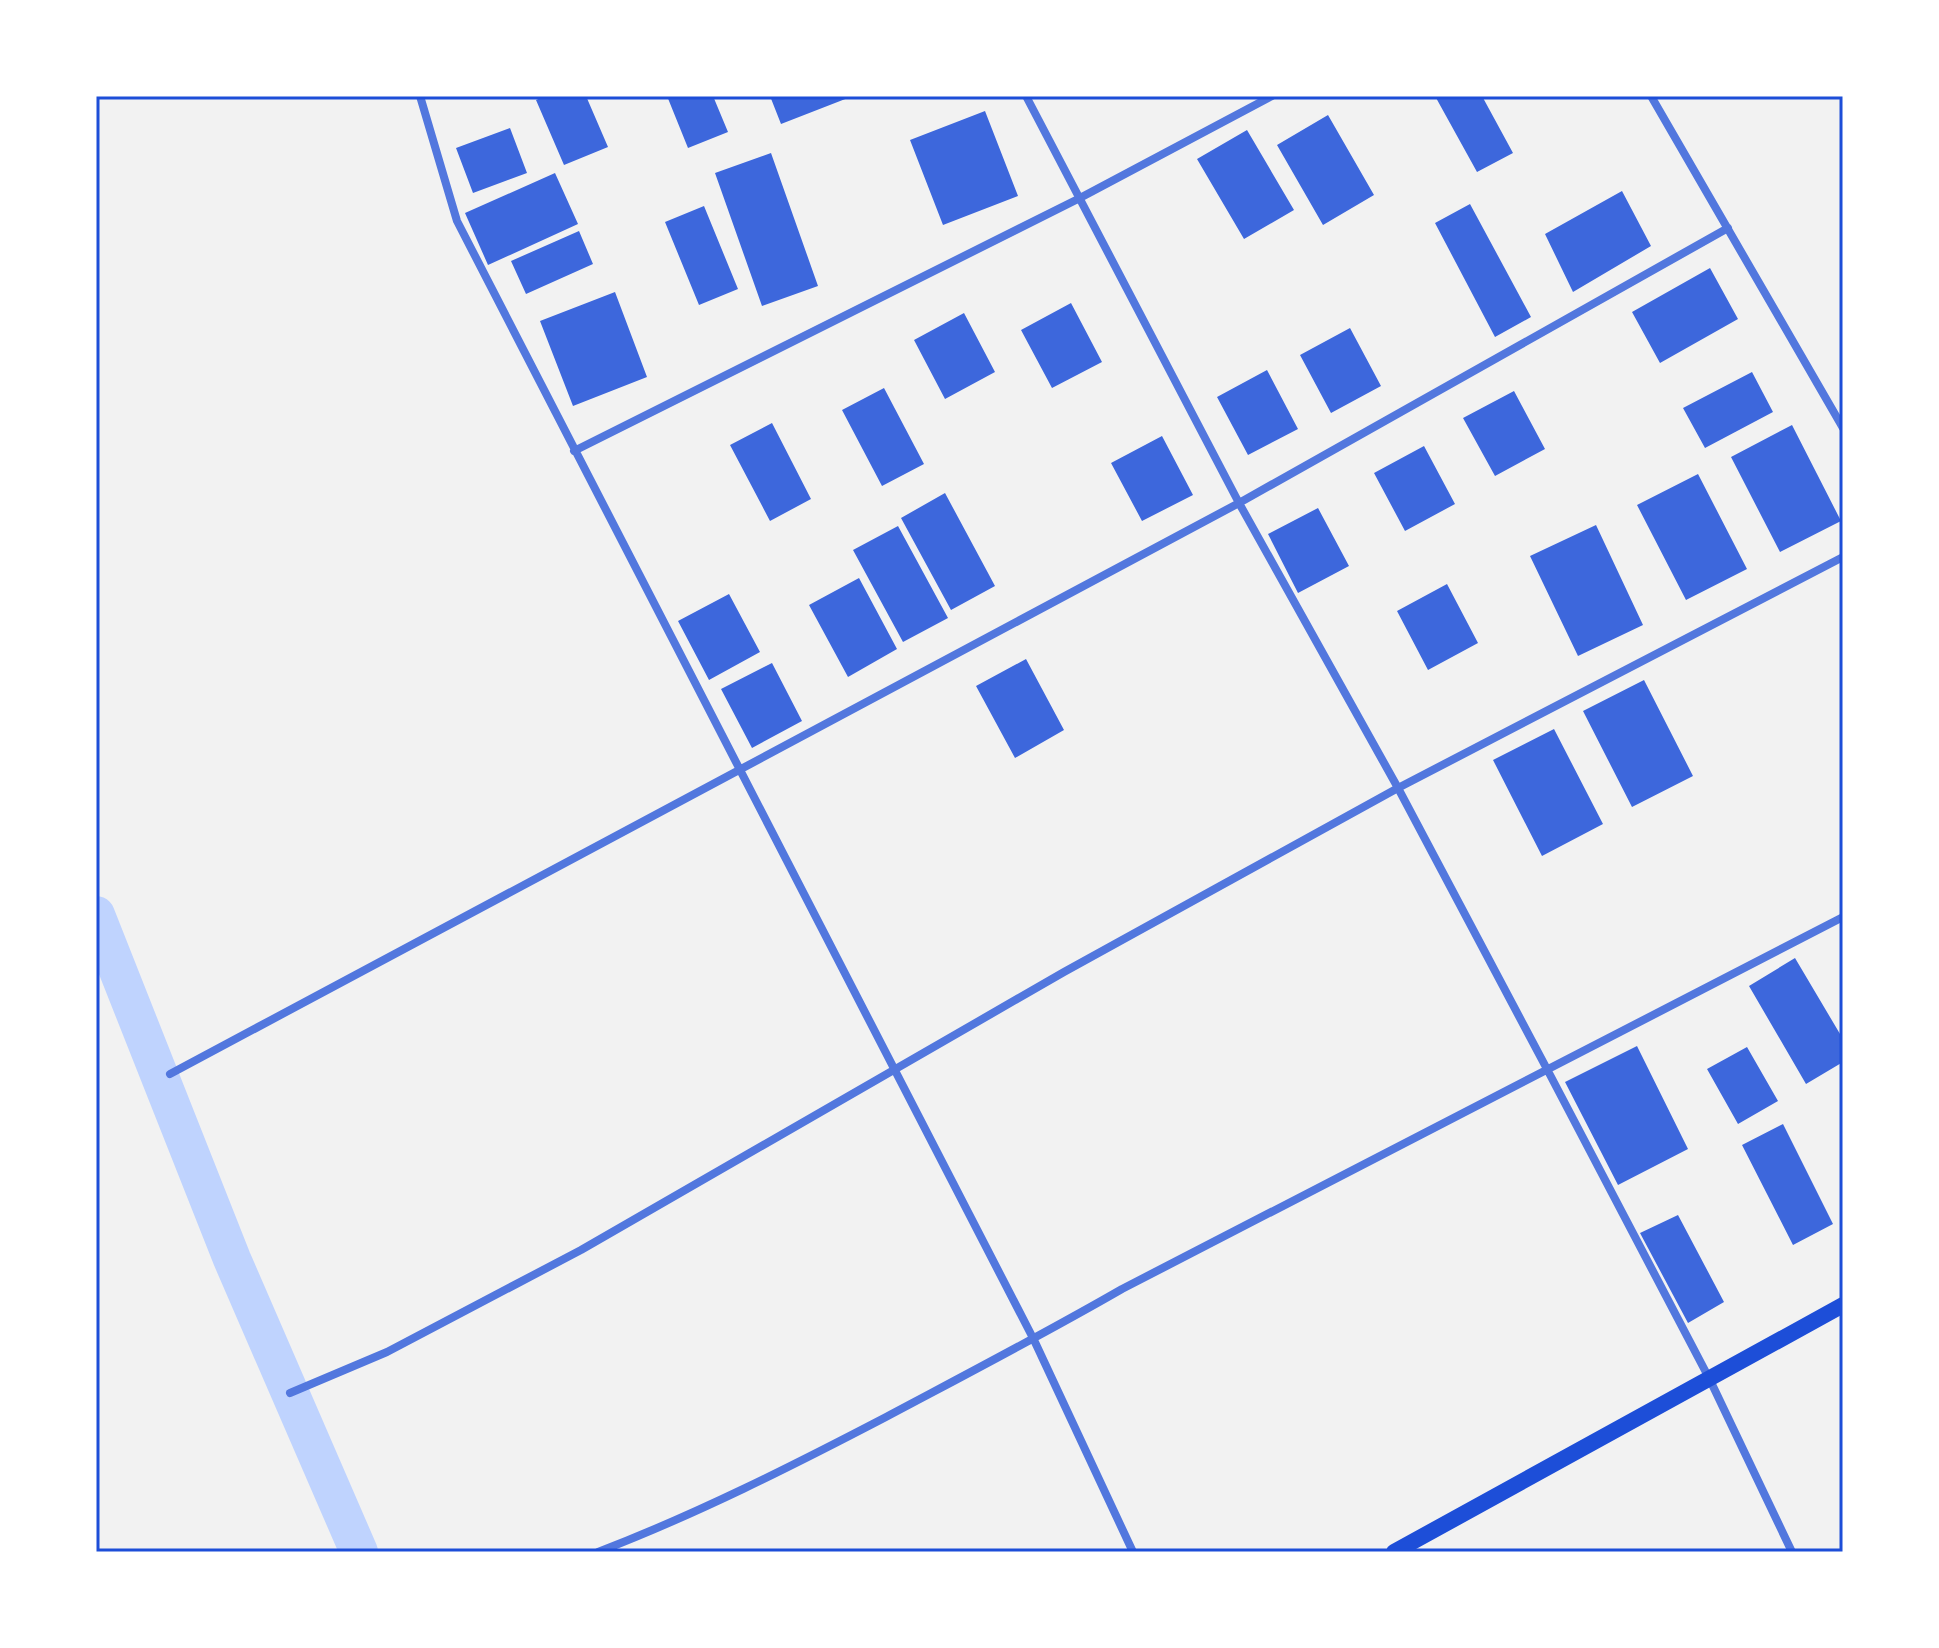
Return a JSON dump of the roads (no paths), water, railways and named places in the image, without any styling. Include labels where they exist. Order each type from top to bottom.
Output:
[{"type":"main road","points":[[1394,1552],[1843,1305]]},
{"type":"street","points":[[420,96],[457,221],[1034,1340],[1133,1552]]},
{"type":"street","points":[[1026,96],[1239,503],[1398,788],[1548,1071],[1710,1380],[1792,1552]]},
{"type":"street","points":[[574,451],[1078,199],[1272,96]]},
{"type":"street","points":[[1651,96],[1843,428]]},
{"type":"street","points":[[170,1074],[1239,503],[1728,228]]},
{"type":"street","points":[[290,1393],[387,1352],[581,1250],[1078,964],[1398,788],[1843,557]]},
{"type":"street","points":[[598,1552],[664,1526],[808,1457],[1034,1340],[1122,1289],[1843,917]]},
{"type":"waterway","points":[[96,915],[232,1259],[359,1552]]}]
